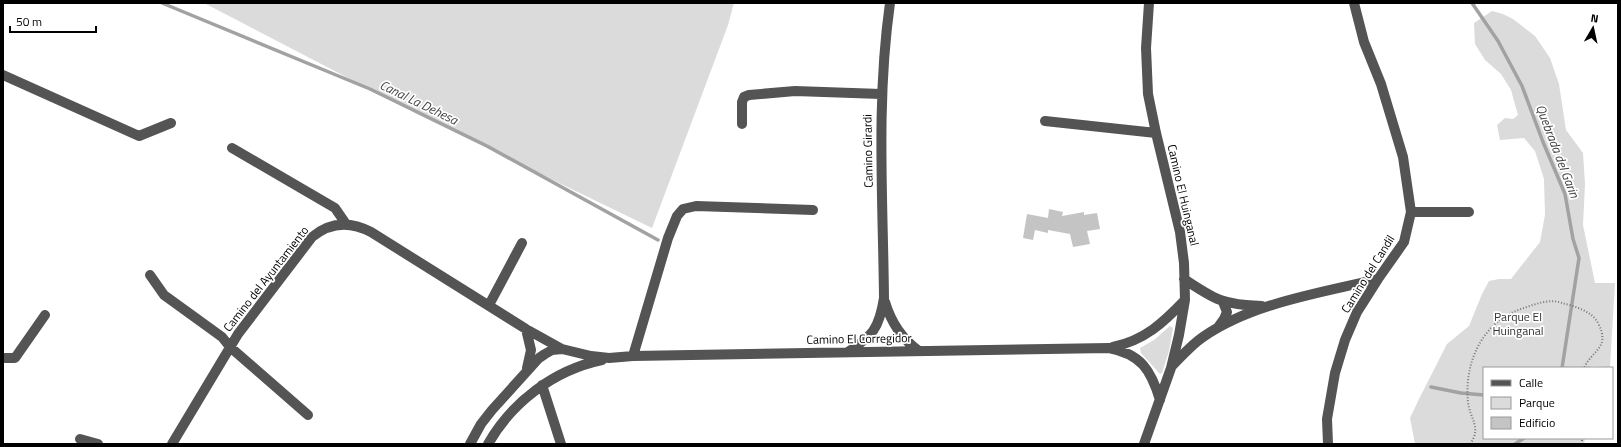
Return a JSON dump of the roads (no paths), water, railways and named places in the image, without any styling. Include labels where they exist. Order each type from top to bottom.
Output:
[{"type":"street","name":"Camino Girardi","points":[[848,352],[861,343],[876,327],[882,312],[884,298],[880,159],[881,94],[890,3]]},
{"type":"street","name":"Camino El Huinganal","points":[[1146,442],[1171,368],[1185,300],[1180,232],[1148,94],[1148,3]]},
{"type":"street","name":"Camino del Candil","points":[[1328,444],[1328,419],[1335,373],[1345,340],[1357,312],[1404,242],[1411,212],[1403,157],[1381,84],[1364,42],[1354,3]]},
{"type":"street","points":[[3,75],[139,136],[171,123]]},
{"type":"street","points":[[742,124],[742,102],[744,97],[749,95],[795,92],[881,94]]},
{"type":"street","points":[[1045,121],[1156,133]]},
{"type":"street","points":[[232,148],[335,208],[346,224]]},
{"type":"street","points":[[633,356],[668,238],[677,216],[683,209],[696,206],[812,210]]},
{"type":"street","points":[[1411,212],[1469,212]]},
{"type":"street","name":"Camino del Ayuntamiento","points":[[172,444],[230,347],[312,237],[319,231],[338,224],[356,225],[371,232],[526,329],[562,349]]},
{"type":"street","points":[[489,306],[522,243]]},
{"type":"street","points":[[150,275],[164,295],[222,337],[230,347],[308,416]]},
{"type":"street","points":[[1184,279],[1222,302],[1241,306],[1266,307]]},
{"type":"street","points":[[1171,368],[1194,345],[1217,328],[1266,307],[1378,279]]},
{"type":"street","name":"Camino Girardi","points":[[884,298],[894,324],[905,340],[919,351]]},
{"type":"street","name":"Camino El Corregidor","points":[[488,444],[511,412],[542,385],[577,367],[609,358],[633,356],[1109,348],[1124,345],[1142,337],[1168,319],[1185,300]]},
{"type":"street","points":[[1217,328],[1226,315],[1226,308],[1222,302]]},
{"type":"street","points":[[3,358],[15,358],[46,315]]},
{"type":"street","points":[[525,372],[529,362],[531,350],[526,329]]},
{"type":"street","points":[[1140,361],[1136,354],[1135,347],[1142,337]]},
{"type":"street","name":"Camino El Corregidor","points":[[1109,348],[1125,352],[1140,361],[1152,378],[1160,400]]},
{"type":"street","points":[[470,444],[481,424],[525,372],[544,354],[552,350],[562,349]]},
{"type":"street","name":"Camino El Corregidor","points":[[562,349],[591,356],[609,358]]},
{"type":"street","points":[[542,385],[561,444]]},
{"type":"street","points":[[80,439],[98,444]]},
{"type":"waterway","name":"Canal La Dehesa","points":[[162,3],[370,89],[487,146],[658,240]]},
{"type":"waterway","name":"Quebrada del Garin","points":[[1472,3],[1498,41],[1522,86],[1543,142],[1565,194],[1573,239],[1579,258],[1562,367]]},
{"type":"waterway","name":"Canal La Dehesa","points":[[1431,387],[1461,393],[1483,395]]},
{"type":"waterway","name":"Quebrada del Garin","points":[[1515,444],[1522,439]]},
{"type":"park label","name":"Parque El Huinganal","points":[[1518,324]]}]
